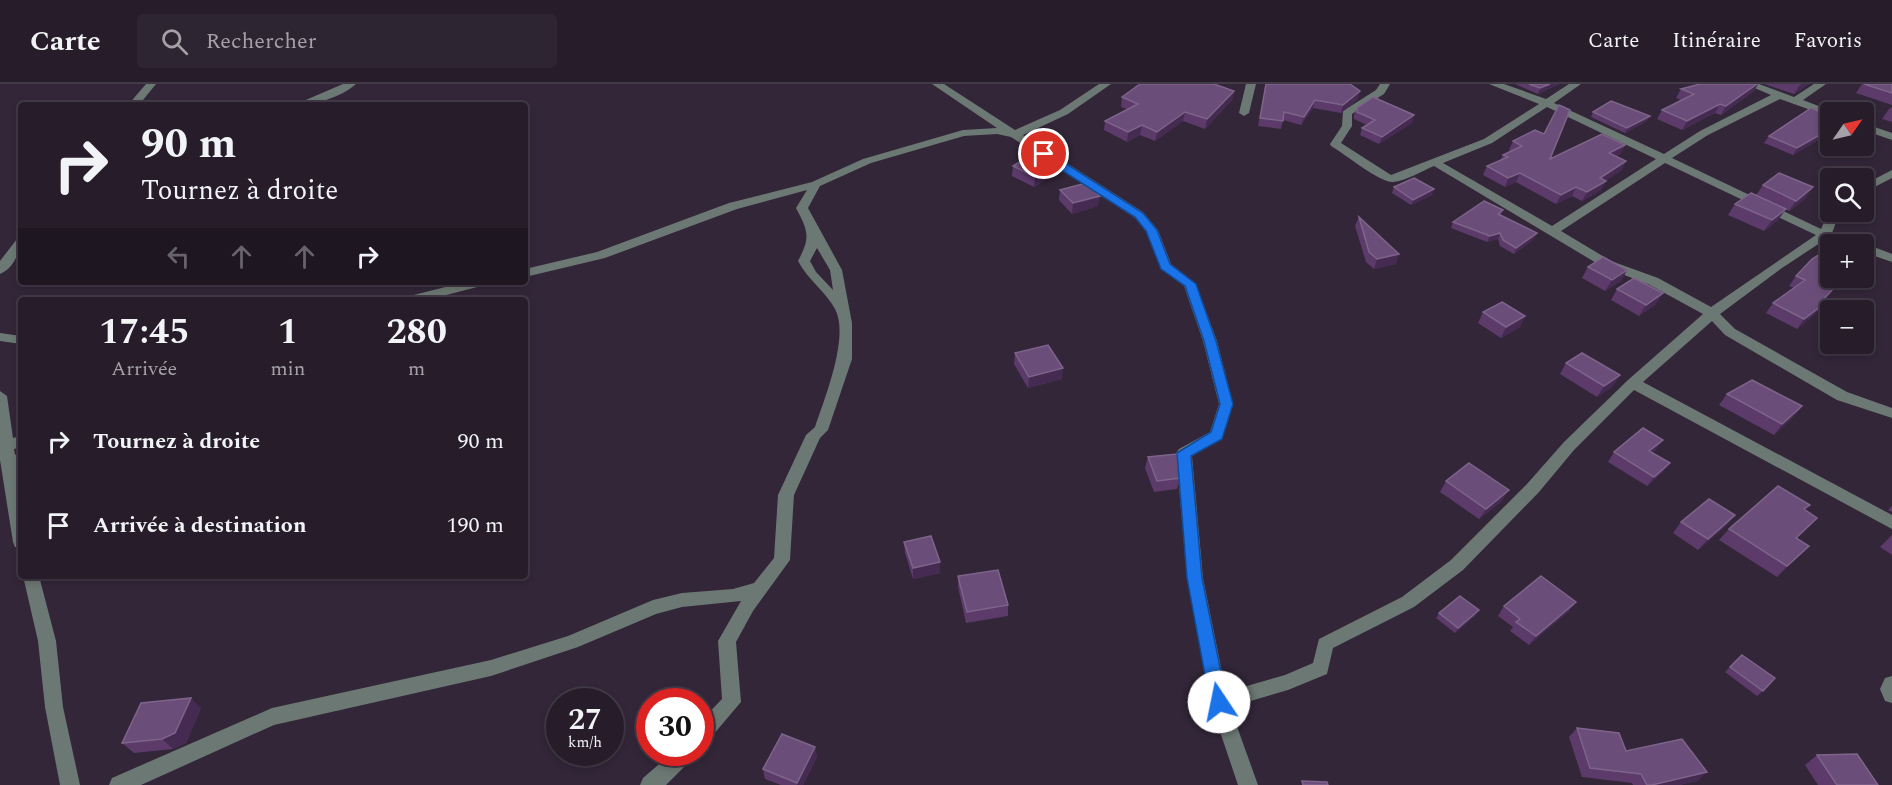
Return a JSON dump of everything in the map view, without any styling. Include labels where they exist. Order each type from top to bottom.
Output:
[{"type":"street","points":[[136,102],[151,84]]},
{"type":"street","points":[[309,102],[351,84]]},
{"type":"street","points":[[938,84],[1139,215],[1152,230],[1165,266],[1190,284],[1210,341],[1226,404],[1217,435],[1184,453],[1194,578],[1219,702],[1248,785]]},
{"type":"street","points":[[528,272],[601,255],[733,206],[816,184],[867,160],[963,133],[997,131],[1015,134],[1064,112],[1106,84]]},
{"type":"street","points":[[1244,113],[1251,84]]},
{"type":"street","points":[[1384,84],[1380,92],[1347,112],[1347,126],[1335,144],[1356,156],[1383,177],[1402,177],[1488,141],[1544,102],[1576,84]]},
{"type":"street","points":[[1494,84],[1544,102],[1823,234]]},
{"type":"street","points":[[1750,84],[1820,110]]},
{"type":"street","points":[[1794,101],[1821,84]]},
{"type":"street","points":[[1553,231],[1704,133],[1779,95]]},
{"type":"street","points":[[1874,130],[1892,137]]},
{"type":"street","points":[[1434,162],[1607,264],[1653,281],[1712,313],[1730,332],[1842,396],[1892,413]]},
{"type":"street","points":[[1874,184],[1892,173]]},
{"type":"street","points":[[714,721],[732,702],[728,641],[760,589],[782,560],[786,495],[814,435],[821,430],[845,359],[842,308],[836,270],[802,208],[816,184]]},
{"type":"street","points":[[814,230],[811,248],[804,261],[811,274],[842,308]]},
{"type":"street","points":[[1219,702],[1288,682],[1321,668],[1325,644],[1408,602],[1457,565],[1533,488],[1569,446],[1633,383],[1712,313],[1778,265],[1820,238]]},
{"type":"street","points":[[0,270],[18,246]]},
{"type":"street","points":[[1874,252],[1892,258]]},
{"type":"street","points":[[422,297],[468,285]]},
{"type":"street","points":[[0,337],[18,340]]},
{"type":"street","points":[[1633,383],[1892,523]]},
{"type":"street","points":[[0,396],[9,445],[11,488],[18,526]]},
{"type":"street","points":[[11,488],[18,466]]},
{"type":"street","points":[[32,579],[47,640],[54,707],[70,785]]},
{"type":"street","points":[[119,785],[272,717],[490,668],[572,642],[653,607],[682,600],[733,596],[760,589]]},
{"type":"street","points":[[1892,684],[1889,688],[1892,695]]},
{"type":"street","points":[[650,785],[662,779],[674,766]]},
{"type":"building","points":[[1140,84],[1214,84],[1234,91],[1207,119],[1185,112],[1157,132],[1142,125],[1128,132],[1105,121],[1138,104],[1122,97]]},
{"type":"building","points":[[1266,84],[1350,84],[1360,91],[1343,105],[1315,100],[1304,117],[1284,112],[1283,121],[1260,118]]},
{"type":"building","points":[[1529,84],[1550,84],[1540,88]]},
{"type":"building","points":[[1700,84],[1757,84],[1726,106],[1720,104],[1687,121],[1662,110],[1694,94],[1681,89]]},
{"type":"building","points":[[1864,84],[1892,84],[1892,93]]},
{"type":"building","points":[[1373,97],[1414,115],[1382,137],[1362,128],[1375,120],[1357,112],[1357,108]]},
{"type":"building","points":[[1611,101],[1650,116],[1627,128],[1593,112]]},
{"type":"building","points":[[1559,105],[1570,110],[1550,159],[1602,134],[1625,145],[1609,153],[1626,161],[1600,178],[1606,181],[1587,192],[1576,187],[1561,195],[1520,173],[1508,178],[1487,166],[1508,157],[1503,155],[1522,146],[1513,141],[1535,130],[1544,134]]},
{"type":"building","points":[[1811,108],[1820,112],[1820,135],[1797,148],[1769,136]]},
{"type":"building","points":[[1035,152],[1057,163],[1035,177],[1013,166]]},
{"type":"building","points":[[1779,173],[1813,187],[1796,201],[1763,185]]},
{"type":"building","points":[[1414,178],[1434,189],[1413,200],[1394,187]]},
{"type":"building","points":[[1086,183],[1100,196],[1073,203],[1060,190]]},
{"type":"building","points":[[1751,193],[1786,209],[1772,220],[1735,204]]},
{"type":"building","points":[[1484,201],[1503,210],[1498,214],[1537,233],[1516,248],[1503,240],[1500,233],[1490,236],[1453,222]]},
{"type":"building","points":[[1359,217],[1399,254],[1377,259],[1369,252]]},
{"type":"building","points":[[1820,254],[1820,288],[1834,288],[1823,300],[1820,300],[1820,307],[1804,319],[1773,303],[1805,280],[1796,276]]},
{"type":"building","points":[[1603,257],[1627,270],[1612,280],[1588,267]]},
{"type":"building","points":[[1634,278],[1663,293],[1646,305],[1617,289]]},
{"type":"building","points":[[1502,302],[1525,316],[1506,327],[1483,312]]},
{"type":"building","points":[[1048,345],[1063,368],[1029,377],[1015,353]]},
{"type":"building","points":[[1582,353],[1620,375],[1604,386],[1566,363]]},
{"type":"building","points":[[1752,380],[1802,406],[1782,424],[1727,394]]},
{"type":"building","points":[[1643,428],[1663,440],[1649,451],[1670,463],[1654,477],[1614,452]]},
{"type":"building","points":[[1177,454],[1180,478],[1157,481],[1148,457]]},
{"type":"building","points":[[1469,463],[1509,490],[1486,509],[1446,481]]},
{"type":"building","points":[[1778,486],[1810,505],[1804,509],[1817,518],[1796,538],[1809,546],[1787,566],[1729,529]]},
{"type":"building","points":[[1709,499],[1735,515],[1708,539],[1681,522]]},
{"type":"building","points":[[931,536],[940,562],[913,568],[904,542]]},
{"type":"building","points":[[998,570],[1008,605],[967,612],[958,576]]},
{"type":"building","points":[[1541,576],[1576,602],[1536,636],[1516,622],[1520,619],[1504,606]]},
{"type":"building","points":[[1460,596],[1479,610],[1458,628],[1439,613]]},
{"type":"building","points":[[1742,655],[1775,678],[1763,691],[1730,667]]},
{"type":"building","points":[[191,698],[175,733],[162,739],[122,743],[141,703]]},
{"type":"building","points":[[1577,728],[1619,733],[1626,751],[1682,739],[1707,772],[1647,785],[1641,774],[1590,768]]},
{"type":"building","points":[[782,734],[815,747],[797,783],[763,769]]},
{"type":"building","points":[[1857,754],[1878,785],[1837,785],[1817,755]]},
{"type":"building","points":[[1302,781],[1327,782],[1328,785],[1303,785]]},
{"type":"route","points":[[1044,154],[1139,215],[1152,230],[1165,266],[1190,284],[1210,341],[1226,404],[1217,435],[1184,453],[1194,578],[1219,702]]}]
